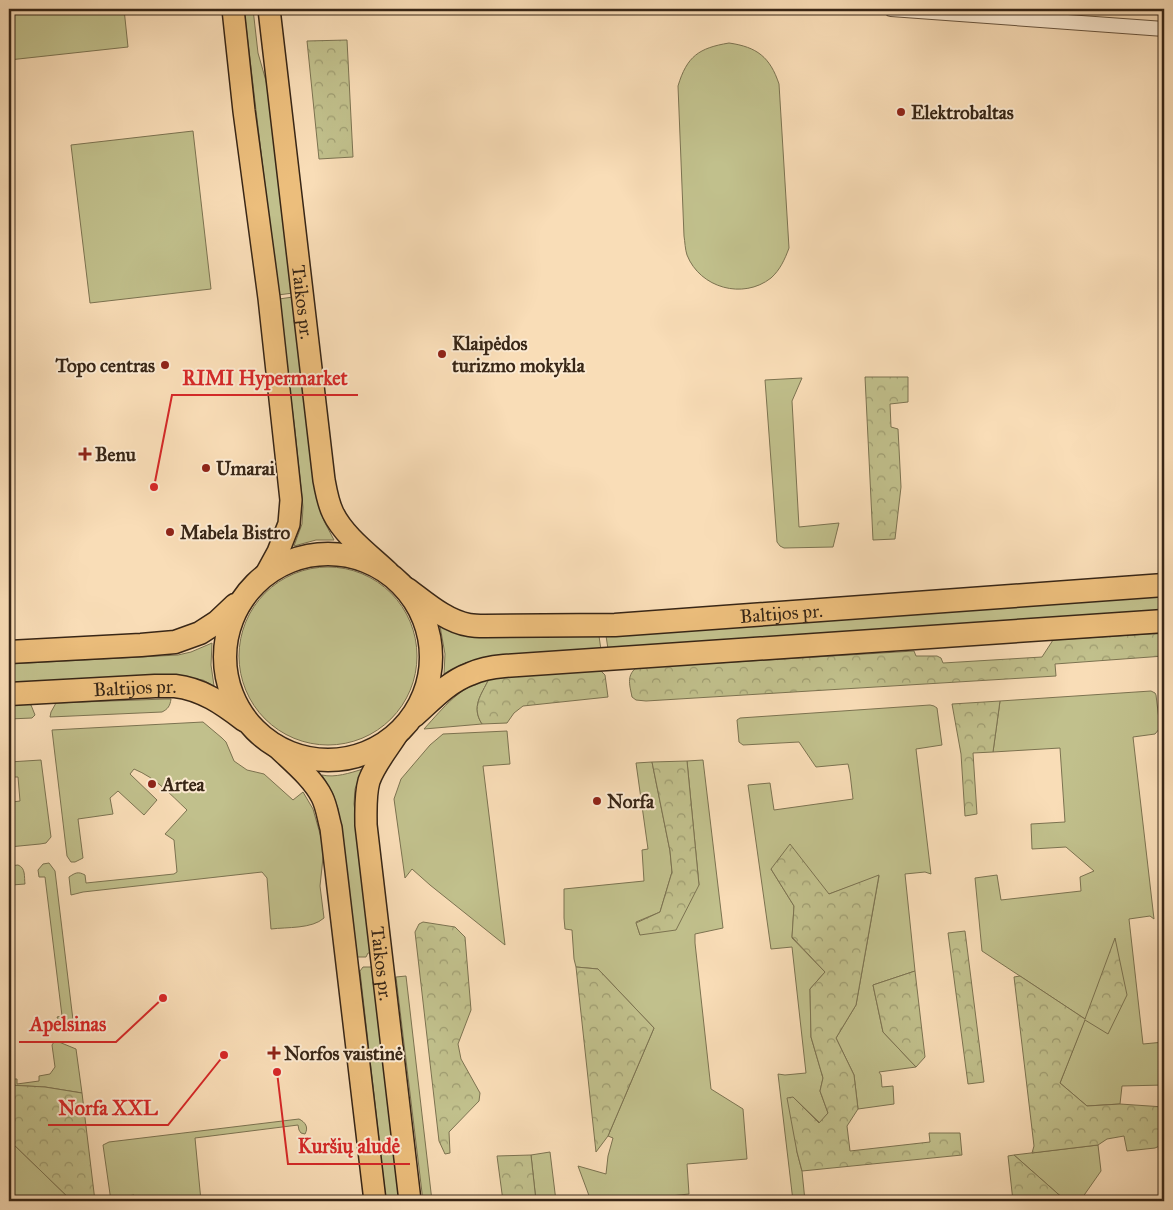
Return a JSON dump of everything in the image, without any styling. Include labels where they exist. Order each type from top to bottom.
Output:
[{"type":"highway","points":[[9,652],[175,642],[200,633],[217,622],[266,574],[289,561],[314,554],[340,554],[365,560],[388,572],[407,589],[422,612],[429,638],[430,676],[424,696],[414,716]]},
{"type":"highway","name":"Baltijos pr.","points":[[407,589],[450,618],[468,625],[494,626],[615,625],[1164,585]]},
{"type":"highway","points":[[245,595],[235,612],[228,631],[225,651],[226,671],[231,690],[239,708],[250,725]]},
{"type":"highway","name":"Baltijos pr.","points":[[9,694],[177,686],[198,691],[220,702],[275,745],[288,752],[302,757],[324,760],[346,759],[374,750],[387,742],[451,684],[486,668],[1164,621]]},
{"type":"main road","name":"Taikos pr.","points":[[233,9],[292,500],[289,524],[278,552],[266,574]]},
{"type":"main road","name":"Taikos pr.","points":[[269,9],[324,480],[330,507],[338,522],[348,535],[388,572]]},
{"type":"main road","name":"Taikos pr.","points":[[398,734],[376,766],[368,783],[366,816],[410,1201]]},
{"type":"main road","name":"Taikos pr.","points":[[275,745],[316,787],[327,811],[331,828],[375,1201]]},
{"type":"street","points":[[890,9],[1164,30]]},
{"type":"green space","points":[[9,9],[124,9],[128,47],[9,60]]},
{"type":"green space","points":[[244,9],[253,9],[258,53],[270,95],[293,293],[278,295]]},
{"type":"green space","points":[[347,40],[353,157],[319,159],[307,41]]},
{"type":"green space","points":[[729,43],[747,47],[761,55],[767,60],[779,84],[789,248],[782,264],[771,278],[760,285],[736,289],[712,283],[702,276],[693,266],[686,253],[678,86],[686,67],[696,55],[710,48]]},
{"type":"green space","points":[[193,131],[211,289],[90,303],[71,145]]},
{"type":"green space","points":[[293,297],[318,503],[324,521],[334,540],[316,540],[294,546],[302,524],[303,507],[279,299]]},
{"type":"green space","points":[[865,377],[908,377],[908,402],[890,404],[891,427],[898,429],[901,487],[895,539],[873,540]]},
{"type":"green space","points":[[802,378],[792,401],[799,527],[839,523],[833,547],[784,548],[777,542],[765,380]]},
{"type":"green space","points":[[337,567],[362,573],[370,577],[385,587],[397,599],[411,622],[416,639],[416,673],[411,690],[397,713],[385,725],[362,739],[345,744],[319,745],[294,739],[286,735],[271,725],[259,713],[245,690],[240,673],[239,647],[245,622],[249,614],[259,599],[271,587],[294,573],[311,568]]},
{"type":"green space","points":[[1164,592],[1164,613],[608,649],[605,629]]},
{"type":"green space","points":[[440,626],[460,634],[598,629],[601,650],[488,658],[465,663],[444,674],[445,654]]},
{"type":"green space","points":[[1164,633],[1164,656],[1055,664],[1056,676],[646,701],[636,700],[632,697],[630,685],[631,674],[636,668],[914,651],[916,656],[937,656],[941,658],[943,663],[1042,657],[1053,640]]},
{"type":"green space","points":[[212,643],[211,665],[214,686],[203,680],[182,677],[9,685],[9,664],[178,655]]},
{"type":"green space","points":[[601,671],[605,675],[608,697],[523,706],[514,713],[507,723],[482,724],[479,718],[477,712],[478,701],[489,679],[512,675]]},
{"type":"green space","points":[[489,679],[480,696],[477,707],[482,724],[424,729],[453,698],[469,687]]},
{"type":"green space","points":[[1151,691],[1156,695],[1160,728],[1155,734],[1133,737],[1154,919],[1150,916],[1129,919],[1143,1044],[1164,1042],[1164,1085],[1122,1086],[1120,1104],[1087,1106],[1060,1083],[1085,1019],[982,951],[975,878],[997,875],[1001,900],[1081,891],[1080,877],[1094,871],[1066,847],[1032,849],[1031,824],[1065,822],[1060,748],[993,752],[1000,701]]},
{"type":"green space","points":[[171,699],[166,710],[162,712],[50,717],[56,703]]},
{"type":"green space","points":[[1000,701],[993,752],[973,753],[977,814],[965,816],[961,754],[952,704]]},
{"type":"green space","points":[[9,705],[31,705],[35,715],[32,718],[9,719]]},
{"type":"green space","points":[[930,705],[937,708],[942,745],[916,749],[931,874],[925,872],[905,874],[915,971],[873,985],[883,1032],[916,1067],[879,1072],[882,1087],[893,1086],[894,1104],[858,1109],[854,1075],[836,1038],[856,1005],[879,876],[829,894],[771,869],[794,906],[792,938],[825,972],[810,989],[811,1037],[823,1078],[820,1091],[828,1113],[820,1123],[793,1097],[797,1152],[802,1171],[805,1201],[793,1201],[778,1074],[806,1073],[792,947],[771,949],[748,785],[770,783],[774,810],[853,799],[850,773],[848,764],[816,767],[799,742],[743,745],[739,742],[737,720],[740,718]]},
{"type":"green space","points":[[203,722],[226,742],[234,761],[247,770],[264,774],[293,800],[303,792],[313,809],[324,848],[320,886],[324,918],[319,922],[306,926],[271,929],[267,878],[262,872],[83,892],[71,895],[69,877],[77,873],[85,875],[86,883],[174,874],[177,872],[174,840],[165,834],[187,810],[169,792],[134,769],[130,774],[157,800],[144,815],[118,791],[110,798],[113,814],[78,819],[83,858],[71,862],[67,856],[52,730]]},
{"type":"green space","points":[[507,731],[510,764],[483,766],[505,945],[412,869],[405,878],[394,799],[401,779],[430,745],[443,734]]},
{"type":"green space","points":[[41,760],[51,837],[46,843],[9,847],[9,808],[13,808],[12,802],[20,801],[18,777],[13,777],[13,767],[9,767],[9,762]]},
{"type":"green space","points":[[703,760],[723,928],[695,934],[711,1089],[743,1109],[747,1159],[687,1164],[689,1194],[642,1199],[642,1201],[591,1201],[578,1166],[606,1174],[613,1138],[608,1136],[654,1028],[598,969],[576,967],[572,930],[565,929],[564,889],[644,881],[642,850],[648,849],[636,763],[652,762],[670,851],[672,872],[660,912],[636,922],[640,935],[699,885],[687,761]]},
{"type":"green space","points":[[687,761],[699,885],[676,930],[640,935],[636,923],[660,912],[672,872],[670,851],[652,762]]},
{"type":"green space","points":[[363,769],[355,789],[354,804],[373,953],[368,953],[366,957],[357,957],[338,809],[333,794],[322,775],[337,775]]},
{"type":"green space","points":[[790,844],[829,894],[879,875],[856,1005],[836,1038],[854,1075],[858,1109],[847,1126],[850,1151],[930,1142],[929,1133],[960,1133],[962,1155],[802,1171],[787,1098],[793,1097],[819,1123],[828,1113],[820,1091],[823,1078],[811,1037],[810,989],[825,972],[792,937],[794,906],[771,869]]},
{"type":"green space","points":[[49,863],[55,871],[73,1020],[69,1025],[60,1024],[57,1017],[62,1016],[45,877],[39,877],[38,870],[43,864]]},
{"type":"green space","points":[[18,865],[23,870],[25,884],[12,885],[11,876],[9,876],[9,866]]},
{"type":"green space","points":[[423,922],[455,927],[465,937],[471,1010],[458,1044],[461,1059],[480,1093],[479,1101],[449,1132],[450,1153],[445,1154],[439,1141],[415,932],[419,924]]},
{"type":"green space","points":[[965,931],[984,1082],[968,1084],[948,933]]},
{"type":"green space","points":[[1115,938],[1127,995],[1108,1034],[1085,1020],[1060,1083],[1087,1106],[1120,1104],[1164,1107],[1164,1144],[1155,1148],[1127,1151],[1124,1136],[1107,1139],[1098,1145],[1032,1153],[1034,1146],[1014,977],[1020,976],[1085,1019]]},
{"type":"green space","points":[[363,967],[374,967],[400,1201],[386,1201],[360,971]]},
{"type":"green space","points":[[576,967],[598,969],[654,1028],[608,1136],[596,1152]]},
{"type":"green space","points":[[915,971],[925,1057],[916,1067],[883,1032],[873,985]]},
{"type":"green space","points":[[406,976],[432,1201],[423,1201],[396,977]]},
{"type":"green space","points":[[54,1042],[59,1042],[76,1049],[82,1093],[45,1087],[9,1085],[9,1079],[17,1079],[17,1084],[39,1081],[39,1076],[50,1074],[55,1067],[52,1045]]},
{"type":"green space","points":[[9,1085],[45,1087],[82,1093],[95,1201],[72,1201],[9,1140]]},
{"type":"green space","points":[[299,1119],[306,1125],[305,1134],[301,1133],[298,1125],[195,1138],[201,1201],[140,1201],[134,1195],[115,1198],[116,1201],[111,1201],[103,1145],[109,1142]]},
{"type":"green space","points":[[9,1140],[71,1200],[72,1201],[9,1201]]},
{"type":"green space","points":[[1098,1145],[1101,1171],[1080,1201],[1066,1201],[1014,1155]]},
{"type":"green space","points":[[550,1152],[556,1201],[536,1201],[531,1155]]},
{"type":"green space","points":[[531,1155],[536,1201],[503,1201],[497,1156]]},
{"type":"green space","points":[[1014,1155],[1066,1201],[1013,1201],[1008,1156]]},
{"type":"place","name":"Elektrobaltas","points":[[901,112]]},
{"type":"place","name":"Klaipėdos turizmo mokykla","points":[[442,354]]},
{"type":"place","name":"Topo centras","points":[[165,365]]},
{"type":"place","name":"Benu","points":[[85,454]]},
{"type":"place","name":"Umarai","points":[[206,468]]},
{"type":"place","name":"RIMI Hypermarket","points":[[154,487]]},
{"type":"place","name":"Mabela Bistro","points":[[170,532]]},
{"type":"place","name":"Artea","points":[[152,784]]},
{"type":"place","name":"Norfa","points":[[597,801]]},
{"type":"place","name":"Apelsinas","points":[[163,998]]},
{"type":"place","name":"Norfos vaistinė","points":[[274,1053]]},
{"type":"place","name":"Norfa XXL","points":[[224,1055]]},
{"type":"place","name":"Kuršių aludė","points":[[277,1072]]}]
